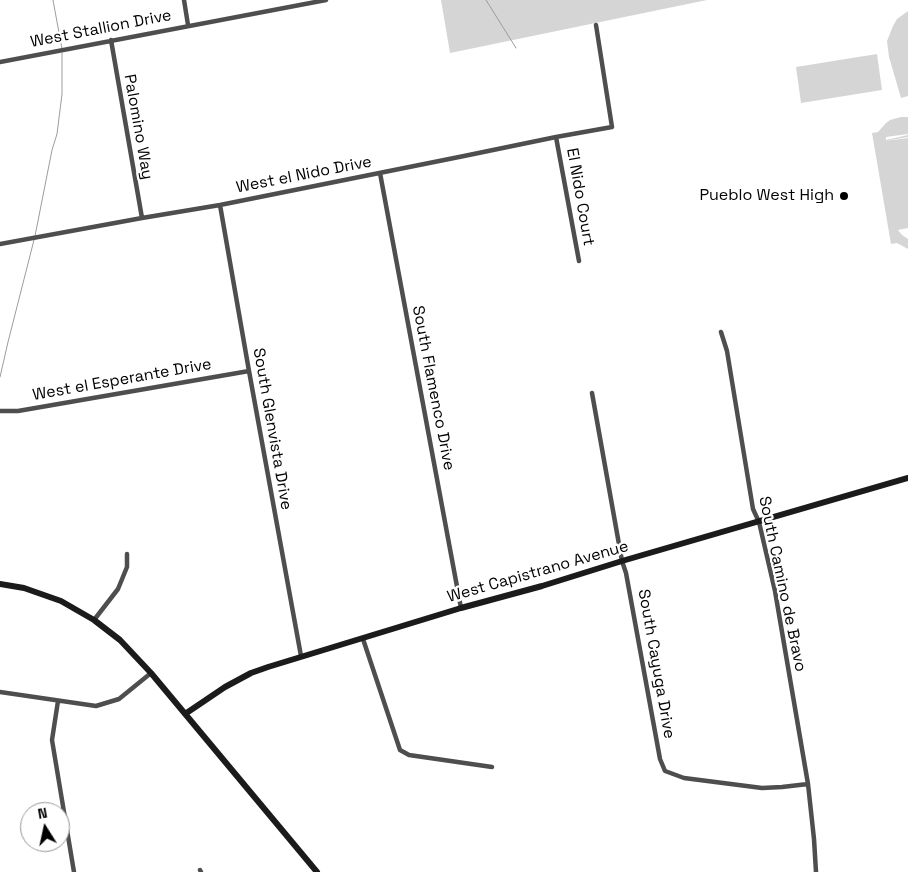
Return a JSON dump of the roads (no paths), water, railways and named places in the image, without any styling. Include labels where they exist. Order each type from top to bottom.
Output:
[{"type":"street","points":[[184,0],[188,25]]},
{"type":"street","name":"West Stallion Drive","points":[[0,62],[326,0]]},
{"type":"street","name":"West el Nido Drive","points":[[0,244],[220,205],[612,127],[596,26]]},
{"type":"street","name":"Palomino Way","points":[[110,40],[142,218]]},
{"type":"street","name":"El Nido Court","points":[[556,137],[579,262]]},
{"type":"street","name":"South Flamenco Drive","points":[[380,173],[461,608]]},
{"type":"street","name":"South Glenvista Drive","points":[[220,205],[301,656]]},
{"type":"street","name":"South Camino de Bravo","points":[[721,332],[727,351],[753,509],[759,522],[775,591],[808,784],[816,872]]},
{"type":"street","name":"West el Esperante Drive","points":[[0,412],[18,412],[249,371]]},
{"type":"street","name":"South Cayuga Drive","points":[[592,393],[660,760],[665,771],[684,778],[762,788],[808,784]]},
{"type":"street","name":"West Capistrano Avenue","points":[[185,714],[225,687],[251,673],[301,656],[908,478]]},
{"type":"street","points":[[94,620],[118,589],[127,567],[126,554]]},
{"type":"street","points":[[0,584],[24,588],[61,601],[94,620],[120,640],[152,673],[316,872]]},
{"type":"street","points":[[363,639],[400,750],[409,755],[492,767]]},
{"type":"street","points":[[0,692],[96,706],[119,699],[152,673]]},
{"type":"street","points":[[58,701],[52,740],[74,872]]},
{"type":"waterway","points":[[53,0],[62,49]]},
{"type":"waterway","points":[[486,0],[516,48]]},
{"type":"waterway","points":[[35,236],[52,150],[57,134],[62,94],[62,53]]},
{"type":"waterway","points":[[0,377],[34,240]]},
{"type":"place","name":"Pueblo West High","points":[[844,196]]}]
